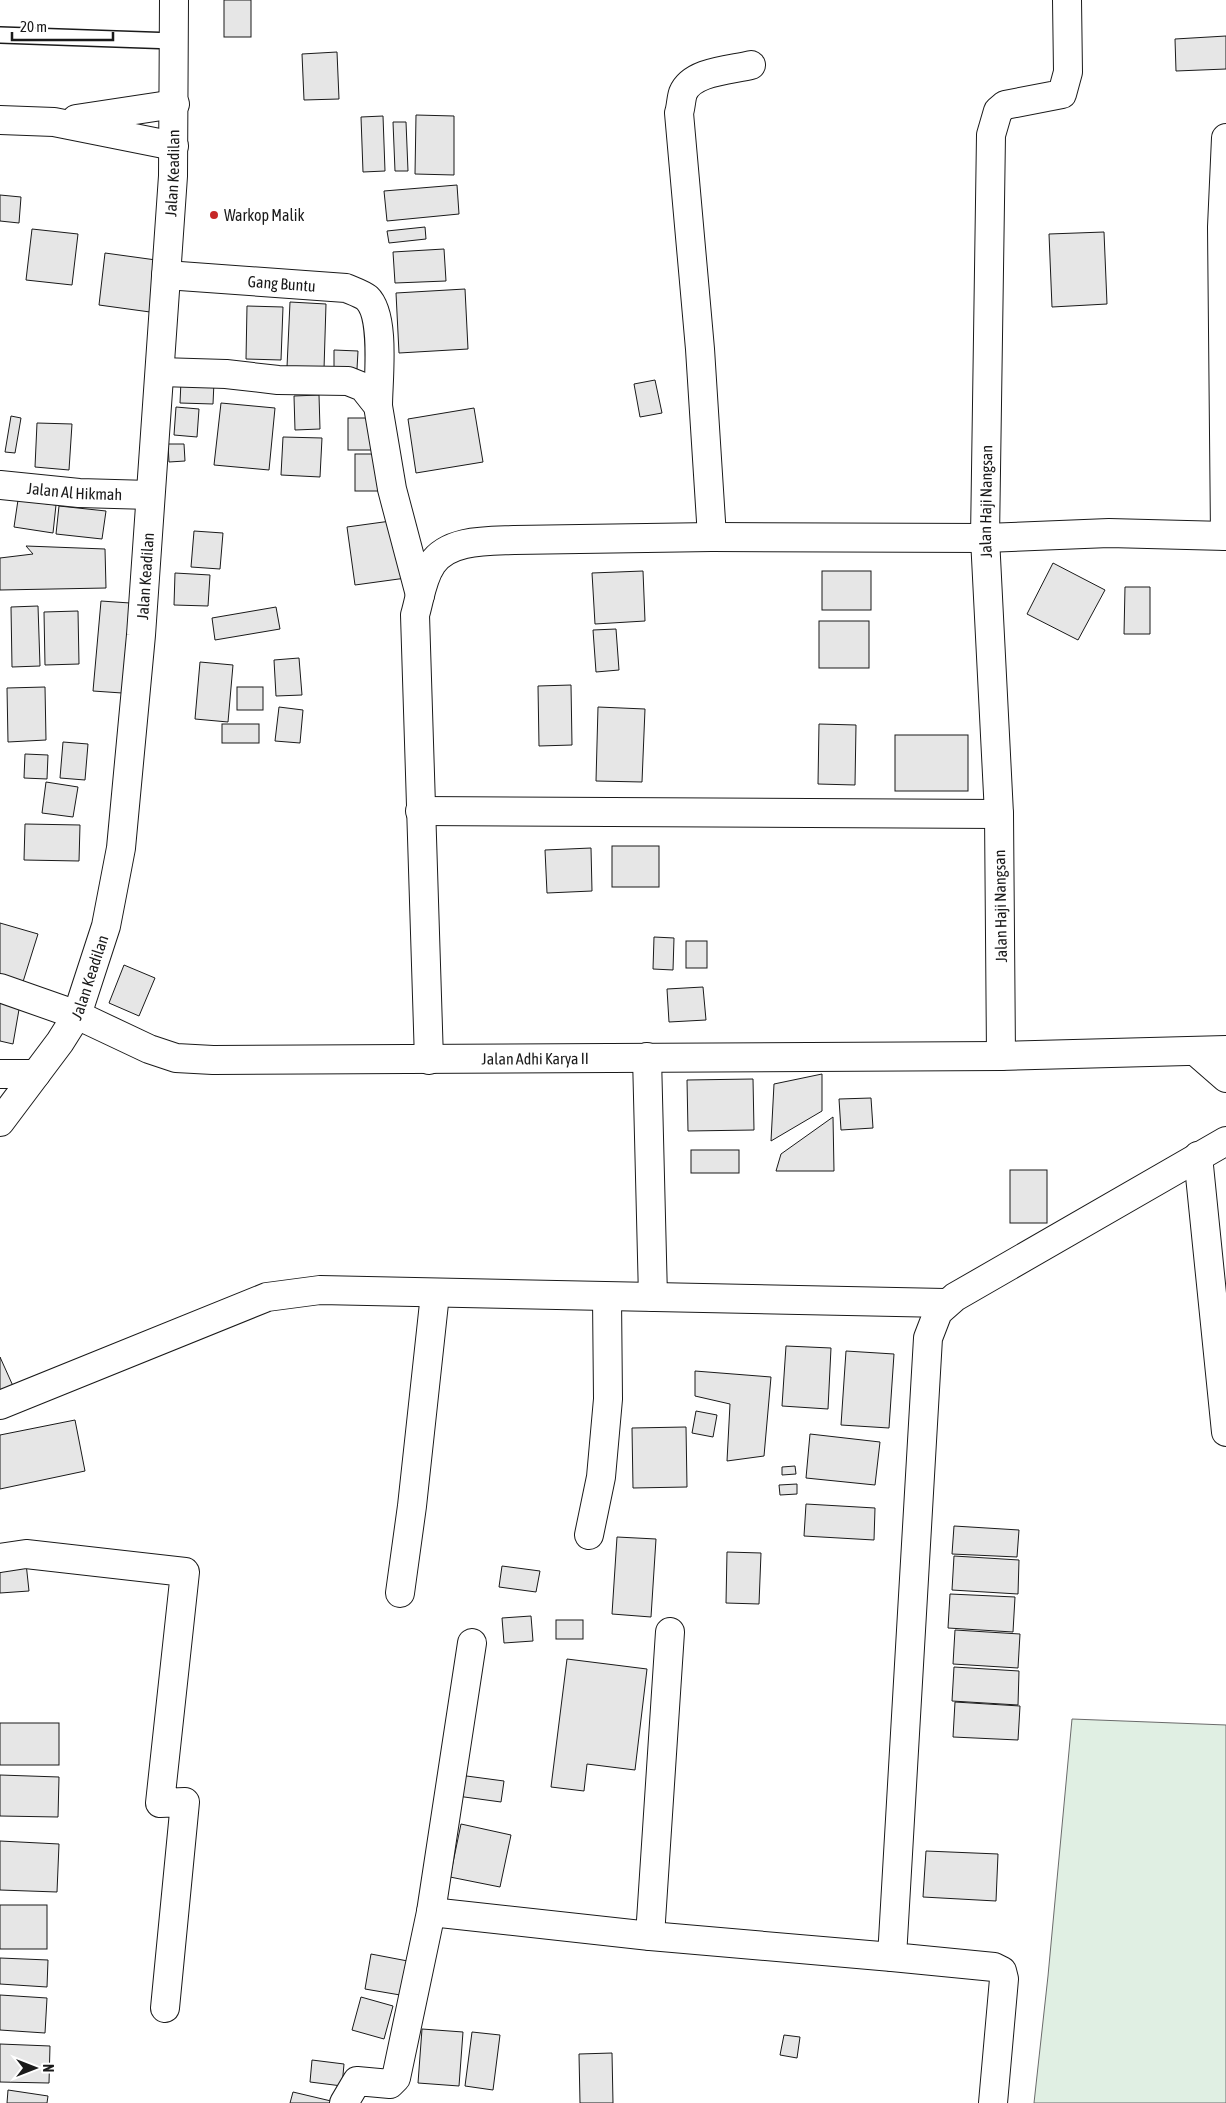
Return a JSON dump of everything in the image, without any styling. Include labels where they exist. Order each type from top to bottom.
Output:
[{"type":"street","name":"Jalan Keadilan","points":[[0,1122],[60,1042],[77,1014],[106,926],[121,848],[141,635],[160,372],[174,146],[174,0]]},
{"type":"street","name":"Jalan Haji Nangsan","points":[[1001,1056],[999,814],[985,538],[991,135],[998,110],[1005,105],[1062,94],[1068,72],[1067,0]]},
{"type":"street","points":[[712,537],[700,349],[679,113],[683,93],[693,81],[751,65]]},
{"type":"street","points":[[54,122],[175,104]]},
{"type":"street","points":[[0,120],[54,122],[174,146]]},
{"type":"street","points":[[429,1060],[415,615],[420,595],[433,562],[445,552],[482,541],[712,537],[985,538],[1109,533],[1226,536],[1224,227],[1226,138]]},
{"type":"street","name":"Gang Buntu","points":[[166,275],[346,288],[367,298],[375,308],[378,323],[378,406]]},
{"type":"street","points":[[160,372],[226,374],[278,380],[348,381],[364,388],[378,406],[392,488],[420,595]]},
{"type":"street","name":"Jalan Al Hikmah","points":[[0,484],[79,493],[150,495]]},
{"type":"street","points":[[420,811],[999,814]]},
{"type":"street","name":"Jalan Adhi Karya II","points":[[0,988],[77,1014],[149,1049],[176,1058],[213,1060],[1001,1056],[1226,1050]]},
{"type":"street","points":[[1195,1051],[1226,1078]]},
{"type":"street","points":[[647,1057],[653,1297]]},
{"type":"street","points":[[0,1074],[36,1074]]},
{"type":"street","points":[[892,1957],[927,1357],[932,1324],[945,1303],[974,1284],[1226,1141]]},
{"type":"street","points":[[1198,1156],[1226,1432]]},
{"type":"street","points":[[0,1405],[268,1297],[320,1290],[607,1298],[653,1297],[945,1303]]},
{"type":"street","points":[[400,1593],[413,1497],[435,1294]]},
{"type":"street","points":[[589,1535],[601,1477],[608,1399],[607,1298]]},
{"type":"street","points":[[0,1558],[26,1554],[185,1572],[160,1803],[185,1802],[165,2008]]},
{"type":"street","points":[[650,1936],[670,1632]]},
{"type":"street","points":[[344,2103],[357,2081],[390,2084],[396,2078],[431,1912],[472,1643]]},
{"type":"street","points":[[431,1912],[650,1936],[994,1967],[1002,1971],[1004,1979],[993,2103]]},
{"type":"lane","points":[[0,35],[174,41]]},
{"type":"green space","points":[[1072,1719],[1226,1725],[1226,2103],[1034,2103]]},
{"type":"building","points":[[224,0],[251,0],[251,37],[224,37]]},
{"type":"building","points":[[1226,36],[1226,69],[1176,71],[1175,39]]},
{"type":"building","points":[[337,52],[339,99],[304,100],[302,54]]},
{"type":"building","points":[[416,115],[454,116],[454,175],[415,174]]},
{"type":"building","points":[[383,116],[385,171],[363,172],[361,117]]},
{"type":"building","points":[[393,122],[406,122],[408,171],[395,171]]},
{"type":"building","points":[[457,185],[459,214],[387,221],[384,191]]},
{"type":"building","points":[[0,195],[21,197],[19,223],[0,221]]},
{"type":"building","points":[[425,227],[426,239],[389,243],[387,231]]},
{"type":"building","points":[[32,229],[78,234],[72,285],[26,280]]},
{"type":"building","points":[[1104,232],[1107,304],[1052,307],[1049,234]]},
{"type":"building","points":[[444,249],[446,281],[395,283],[393,252]]},
{"type":"building","points":[[105,253],[156,260],[150,312],[99,305]]},
{"type":"building","points":[[465,289],[468,349],[399,353],[396,293]]},
{"type":"building","points":[[290,302],[326,304],[324,369],[287,367]]},
{"type":"building","points":[[247,306],[283,307],[281,360],[246,359]]},
{"type":"building","points":[[334,350],[358,351],[357,369],[334,369]]},
{"type":"building","points":[[655,380],[662,413],[640,417],[634,384]]},
{"type":"building","points":[[181,381],[214,382],[213,404],[180,403]]},
{"type":"building","points":[[319,395],[320,429],[295,430],[294,396]]},
{"type":"building","points":[[221,403],[275,408],[269,470],[214,465]]},
{"type":"building","points":[[176,407],[199,409],[197,437],[174,435]]},
{"type":"building","points":[[474,408],[483,462],[416,473],[408,419]]},
{"type":"building","points":[[11,416],[21,418],[15,453],[5,452]]},
{"type":"building","points":[[348,418],[377,418],[377,450],[348,450]]},
{"type":"building","points":[[37,423],[72,424],[69,470],[35,467]]},
{"type":"building","points":[[283,437],[322,438],[320,477],[281,475]]},
{"type":"building","points":[[168,444],[184,444],[185,461],[169,462]]},
{"type":"building","points":[[355,454],[382,454],[382,491],[355,491]]},
{"type":"building","points":[[18,500],[56,505],[53,533],[14,527]]},
{"type":"building","points":[[59,506],[106,511],[102,539],[56,534]]},
{"type":"building","points":[[398,520],[406,578],[355,585],[347,527]]},
{"type":"building","points":[[194,531],[223,533],[220,569],[191,567]]},
{"type":"building","points":[[26,546],[105,549],[106,588],[0,590],[0,558],[33,554]]},
{"type":"building","points":[[1053,563],[1105,590],[1078,640],[1027,614]]},
{"type":"building","points":[[643,571],[645,621],[595,624],[592,573]]},
{"type":"building","points":[[822,571],[871,571],[871,610],[822,610]]},
{"type":"building","points":[[175,573],[210,575],[208,606],[174,605]]},
{"type":"building","points":[[1125,587],[1150,587],[1150,634],[1124,634]]},
{"type":"building","points":[[101,601],[130,603],[122,693],[93,691]]},
{"type":"building","points":[[38,606],[40,666],[12,667],[11,607]]},
{"type":"building","points":[[276,607],[280,629],[215,640],[212,618]]},
{"type":"building","points":[[78,611],[79,664],[45,665],[44,612]]},
{"type":"building","points":[[819,621],[869,621],[869,668],[819,668]]},
{"type":"building","points":[[616,629],[619,670],[596,672],[593,630]]},
{"type":"building","points":[[299,658],[302,695],[276,696],[274,660]]},
{"type":"building","points":[[200,662],[233,665],[228,722],[195,719]]},
{"type":"building","points":[[571,685],[572,745],[539,746],[538,686]]},
{"type":"building","points":[[45,687],[46,740],[8,742],[7,688]]},
{"type":"building","points":[[237,687],[263,687],[263,710],[237,710]]},
{"type":"building","points":[[279,707],[303,710],[300,743],[275,741]]},
{"type":"building","points":[[598,707],[645,709],[642,782],[596,781]]},
{"type":"building","points":[[222,724],[259,724],[259,743],[222,743]]},
{"type":"building","points":[[819,724],[856,725],[855,785],[818,784]]},
{"type":"building","points":[[895,735],[968,735],[968,791],[895,791]]},
{"type":"building","points":[[63,742],[88,744],[85,780],[60,778]]},
{"type":"building","points":[[25,754],[48,755],[47,779],[24,778]]},
{"type":"building","points":[[46,782],[78,787],[73,817],[42,813]]},
{"type":"building","points":[[25,824],[80,825],[79,861],[24,860]]},
{"type":"building","points":[[612,846],[659,846],[659,887],[612,887]]},
{"type":"building","points":[[591,848],[592,891],[547,893],[545,850]]},
{"type":"building","points":[[0,923],[38,934],[22,985],[0,978]]},
{"type":"building","points":[[654,937],[674,938],[673,970],[653,969]]},
{"type":"building","points":[[686,941],[707,941],[707,968],[686,968]]},
{"type":"building","points":[[124,965],[155,978],[139,1016],[109,1003]]},
{"type":"building","points":[[703,987],[706,1020],[669,1022],[667,989]]},
{"type":"building","points":[[0,995],[21,998],[13,1044],[0,1041]]},
{"type":"building","points":[[822,1074],[822,1111],[771,1141],[774,1084]]},
{"type":"building","points":[[753,1079],[754,1130],[688,1131],[687,1080]]},
{"type":"building","points":[[871,1098],[873,1128],[841,1130],[839,1099]]},
{"type":"building","points":[[833,1117],[834,1171],[776,1171],[781,1154]]},
{"type":"building","points":[[691,1150],[739,1150],[739,1173],[691,1173]]},
{"type":"building","points":[[1010,1170],[1047,1170],[1047,1223],[1010,1223]]},
{"type":"building","points":[[786,1346],[831,1348],[828,1409],[782,1406]]},
{"type":"building","points":[[846,1351],[894,1354],[889,1428],[841,1425]]},
{"type":"building","points":[[0,1357],[13,1386],[0,1393]]},
{"type":"building","points":[[695,1371],[771,1377],[764,1456],[727,1461],[730,1404],[695,1396]]},
{"type":"building","points":[[696,1411],[717,1415],[713,1437],[692,1433]]},
{"type":"building","points":[[75,1420],[85,1471],[0,1489],[0,1435]]},
{"type":"building","points":[[686,1427],[687,1487],[633,1488],[632,1428]]},
{"type":"building","points":[[810,1434],[880,1442],[875,1485],[806,1478]]},
{"type":"building","points":[[795,1466],[796,1474],[782,1475],[782,1467]]},
{"type":"building","points":[[797,1484],[797,1494],[780,1495],[779,1485]]},
{"type":"building","points":[[806,1504],[875,1508],[874,1540],[804,1536]]},
{"type":"building","points":[[954,1526],[1019,1530],[1017,1557],[952,1554]]},
{"type":"building","points":[[617,1537],[656,1539],[651,1617],[612,1614]]},
{"type":"building","points":[[727,1552],[761,1553],[759,1604],[726,1603]]},
{"type":"building","points":[[954,1556],[1019,1560],[1018,1594],[952,1590]]},
{"type":"building","points":[[26,1563],[29,1591],[0,1593],[0,1566]]},
{"type":"building","points":[[502,1566],[540,1571],[536,1592],[499,1587]]},
{"type":"building","points":[[950,1594],[1015,1597],[1013,1632],[948,1628]]},
{"type":"building","points":[[531,1616],[533,1641],[504,1643],[502,1618]]},
{"type":"building","points":[[556,1620],[583,1620],[583,1639],[556,1639]]},
{"type":"building","points":[[955,1630],[1020,1634],[1018,1668],[953,1664]]},
{"type":"building","points":[[567,1659],[647,1669],[635,1770],[587,1764],[584,1791],[551,1787]]},
{"type":"building","points":[[954,1667],[1019,1671],[1018,1705],[952,1701]]},
{"type":"building","points":[[955,1702],[1020,1706],[1018,1740],[953,1737]]},
{"type":"building","points":[[0,1723],[59,1723],[59,1765],[0,1765]]},
{"type":"building","points":[[0,1775],[59,1777],[58,1817],[0,1816]]},
{"type":"building","points":[[459,1775],[504,1781],[501,1802],[457,1796]]},
{"type":"building","points":[[461,1824],[511,1835],[500,1887],[450,1877]]},
{"type":"building","points":[[0,1841],[59,1844],[57,1892],[0,1890]]},
{"type":"building","points":[[926,1851],[998,1854],[996,1901],[923,1897]]},
{"type":"building","points":[[0,1905],[47,1905],[47,1949],[0,1949]]},
{"type":"building","points":[[371,1954],[413,1962],[406,1996],[365,1989]]},
{"type":"building","points":[[0,1958],[48,1960],[47,1987],[0,1984]]},
{"type":"building","points":[[0,1995],[47,1998],[45,2033],[0,2030]]},
{"type":"building","points":[[361,1997],[393,2006],[384,2039],[352,2030]]},
{"type":"building","points":[[422,2029],[463,2032],[459,2086],[418,2083]]},
{"type":"building","points":[[472,2032],[500,2035],[493,2090],[465,2086]]},
{"type":"building","points":[[784,2035],[800,2037],[797,2058],[780,2055]]},
{"type":"building","points":[[0,2044],[50,2046],[49,2083],[0,2082]]},
{"type":"building","points":[[612,2053],[613,2103],[580,2103],[579,2054]]},
{"type":"building","points":[[312,2060],[344,2064],[342,2086],[310,2082]]},
{"type":"building","points":[[8,2090],[48,2096],[47,2103],[7,2103]]},
{"type":"building","points":[[293,2092],[331,2101],[330,2103],[290,2103]]},
{"type":"place","name":"Warkop Malik","points":[[214,215]]}]
